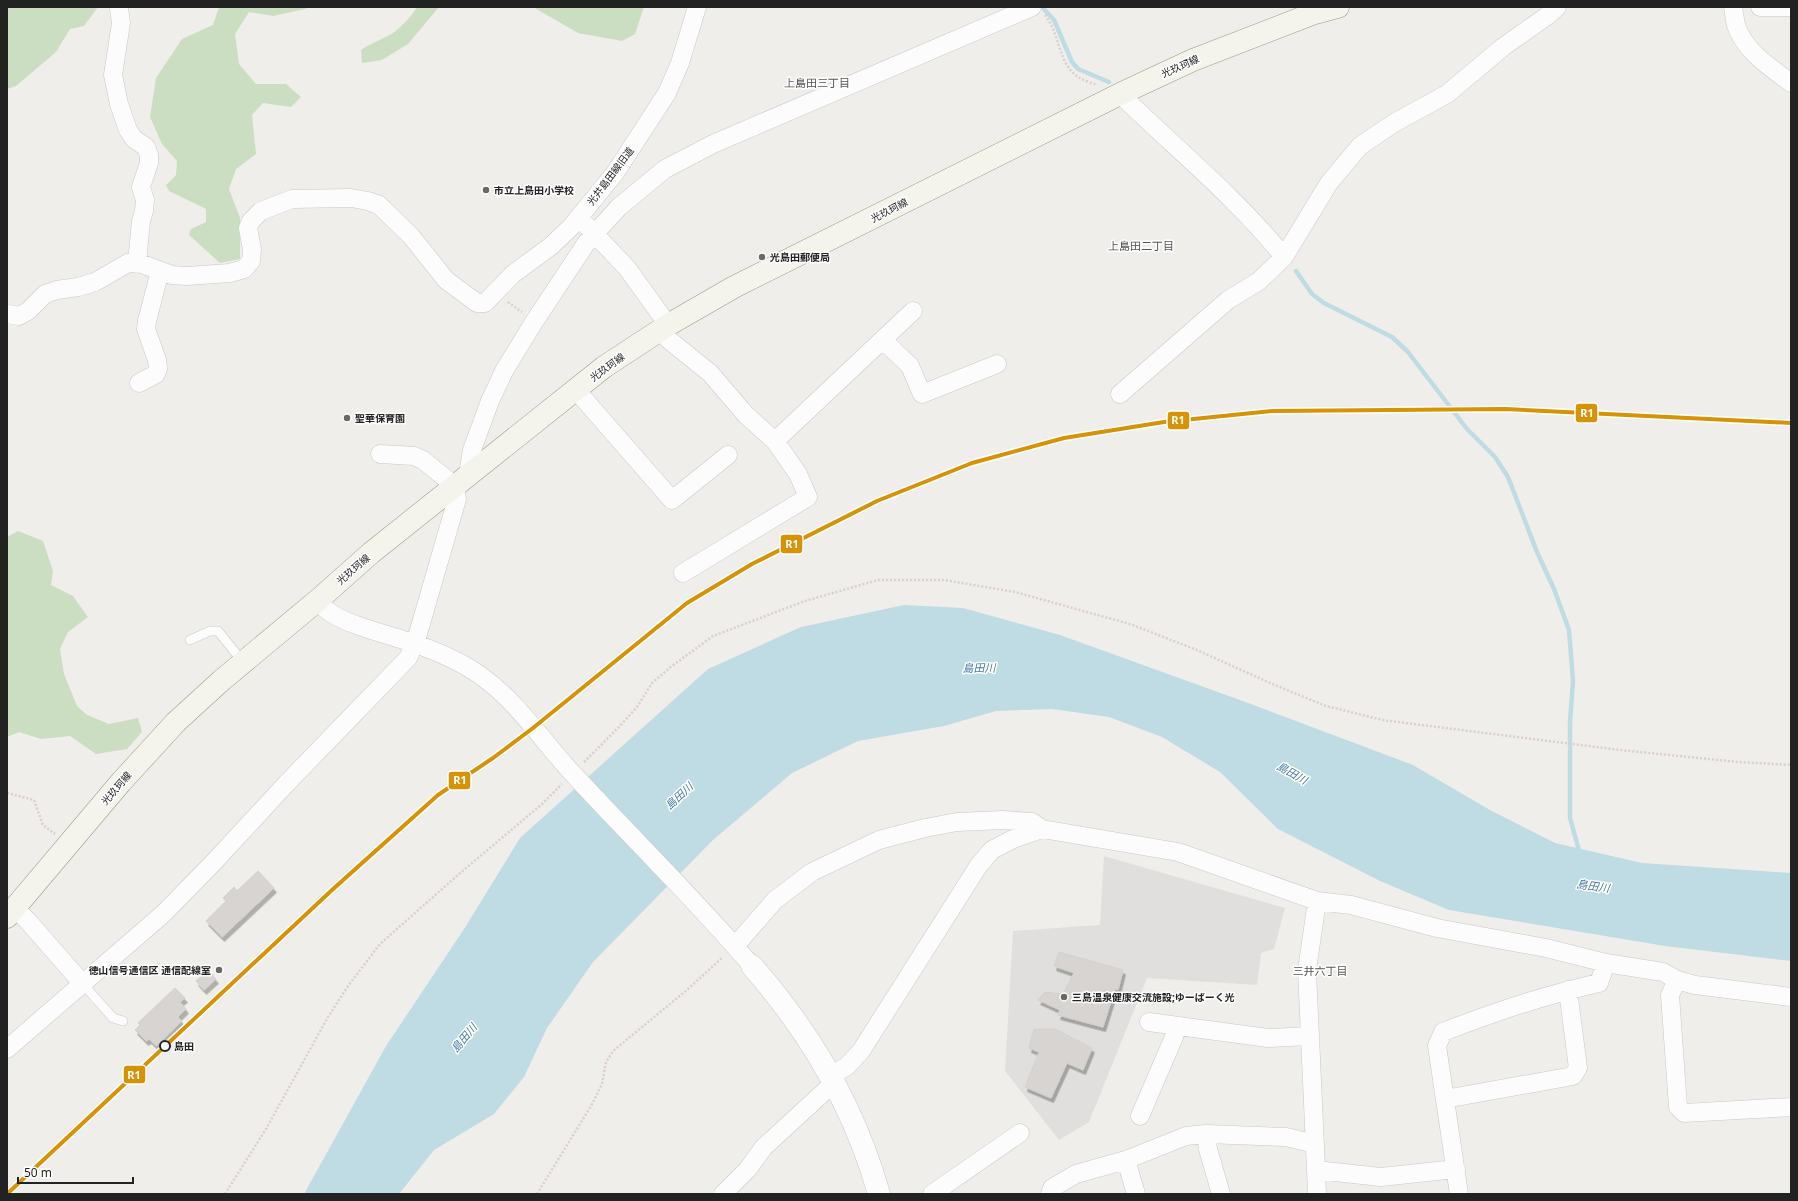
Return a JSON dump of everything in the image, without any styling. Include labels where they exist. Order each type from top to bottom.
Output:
[{"type":"main road","name":"光玖珂線","points":[[11,913],[121,782],[176,722],[243,662],[318,600],[371,553],[604,367],[664,328],[734,288],[1120,94],[1193,60],[1306,11],[1338,7]]},
{"type":"street","name":"光井島田線旧道","points":[[137,263],[160,271],[187,276],[230,273],[244,269],[251,261],[252,249],[248,228],[251,221],[261,212],[292,199],[351,198],[368,201],[379,205],[411,236],[446,280],[477,303],[485,303],[513,274],[551,246],[579,218],[615,173],[667,93],[680,63],[697,7]]},
{"type":"street","points":[[1120,394],[1228,300],[1259,281],[1284,257],[1329,183],[1360,146],[1394,122],[1447,94],[1503,47],[1558,7]]},
{"type":"street","points":[[1734,7],[1737,26],[1748,45],[1759,59],[1791,83]]},
{"type":"street","points":[[1760,7],[1791,8]]},
{"type":"street","points":[[7,314],[18,316],[28,311],[45,294],[57,290],[78,288],[95,282],[128,263],[137,263],[144,205],[141,188],[149,163],[149,155],[146,147],[134,139],[128,130],[119,104],[113,75],[121,23],[119,8]]},
{"type":"street","points":[[7,1049],[50,1014],[82,983],[163,914],[213,864],[286,783],[408,658],[415,644],[472,450],[490,401],[504,371],[534,322],[594,233],[619,207],[665,169],[713,144],[1036,9]]},
{"type":"street","points":[[1120,94],[1232,200],[1271,240],[1284,257]]},
{"type":"street","points":[[579,218],[627,268],[664,328],[668,340],[710,373],[746,415],[775,441],[798,474],[808,497],[683,572]]},
{"type":"street","points":[[138,383],[156,374],[158,369],[158,360],[146,329],[160,271]]},
{"type":"street","points":[[775,441],[913,312]]},
{"type":"street","points":[[883,340],[910,366],[922,394],[997,364]]},
{"type":"street","points":[[576,390],[672,500],[728,455]]},
{"type":"street","points":[[380,454],[414,456],[462,481]]},
{"type":"street","points":[[318,600],[328,611],[342,619],[415,644],[456,662],[480,675],[495,686],[516,708],[573,774],[730,940],[772,990],[803,1033],[833,1080],[868,1158],[879,1194]]},
{"type":"street","points":[[730,940],[775,900],[812,872],[879,840],[925,828],[957,822],[1003,820],[1032,822],[1042,829],[1178,852],[1317,901],[1351,904],[1437,928],[1546,948],[1606,963],[1663,972],[1677,980],[1695,985],[1791,997]]},
{"type":"street","points":[[723,1194],[748,1169],[763,1148],[826,1090],[833,1080],[861,1051],[979,865],[992,850],[1013,839],[1042,829]]},
{"type":"street","points":[[1317,901],[1307,970],[1317,1194]]},
{"type":"street","points":[[11,913],[27,920],[82,983]]},
{"type":"street","points":[[1459,1194],[1437,1046],[1443,1032],[1482,1016],[1547,995],[1599,983],[1606,963]]},
{"type":"street","points":[[1677,980],[1670,995],[1678,1107],[1684,1113],[1791,1107]]},
{"type":"street","points":[[1445,1099],[1573,1076],[1578,1068],[1568,990]]},
{"type":"street","points":[[1149,1022],[1268,1038],[1310,1036]]},
{"type":"street","points":[[1140,1116],[1174,1037],[1177,1026]]},
{"type":"street","points":[[932,1194],[1020,1132]]},
{"type":"street","points":[[1050,1194],[1052,1188],[1076,1174],[1126,1160],[1186,1136],[1206,1134],[1286,1137],[1315,1144]]},
{"type":"street","points":[[1206,1134],[1208,1149],[1221,1194]]},
{"type":"street","points":[[1126,1160],[1136,1194]]},
{"type":"street","points":[[1316,1170],[1381,1177],[1456,1169]]},
{"type":"lane","points":[[190,640],[210,631],[218,631],[243,662]]},
{"type":"lane","points":[[82,983],[113,1018],[123,1021]]},
{"type":"path","points":[[1036,9],[1046,15],[1054,30],[1061,52],[1069,69],[1080,78],[1120,94]]},
{"type":"path","points":[[495,292],[534,322]]},
{"type":"path","points":[[225,1194],[266,1129],[328,1017],[348,986],[380,944],[459,874],[542,804],[619,728],[637,707],[652,683],[672,666],[713,636],[805,601],[878,580],[944,580],[1015,592],[1130,624],[1197,650],[1270,683],[1326,706],[1383,720],[1620,750],[1738,762],[1791,765]]},
{"type":"path","points":[[7,793],[34,800],[43,825],[69,843]]},
{"type":"path","points":[[537,1194],[591,1106],[602,1084],[606,1062],[613,1051],[688,989],[730,940]]},
{"type":"green space","points":[[7,7],[98,7],[84,26],[70,29],[56,52],[16,86],[7,89]]},
{"type":"green space","points":[[219,7],[309,7],[273,16],[249,12],[235,34],[239,64],[256,84],[286,84],[301,97],[291,107],[263,103],[252,115],[256,154],[236,169],[229,189],[240,218],[240,259],[220,263],[189,235],[191,229],[206,222],[206,209],[169,191],[166,185],[176,175],[177,161],[162,144],[150,117],[156,78],[182,39],[213,25]]},
{"type":"green space","points":[[417,7],[439,7],[408,44],[382,60],[362,63],[361,50],[393,33],[406,21]]},
{"type":"green space","points":[[533,7],[644,7],[635,34],[622,41],[578,33]]},
{"type":"green space","points":[[18,531],[43,541],[53,571],[51,585],[73,596],[88,617],[68,632],[60,649],[64,674],[77,706],[87,715],[109,724],[138,718],[142,732],[127,749],[96,754],[70,736],[41,739],[19,732],[7,737],[7,537]]},
{"type":"shaded area","points":[[1104,856],[1285,908],[1274,949],[1261,953],[1257,985],[1147,978],[1089,1122],[1059,1140],[1005,1071],[1013,931],[1100,925]]},
{"type":"water","name":"島田川","points":[[904,605],[963,608],[1060,635],[1251,704],[1413,765],[1490,810],[1555,843],[1642,863],[1791,873],[1791,961],[1665,946],[1449,910],[1380,881],[1278,829],[1220,772],[1162,737],[1109,717],[1052,709],[996,711],[944,726],[858,741],[792,773],[713,840],[593,962],[547,1028],[524,1077],[494,1114],[434,1150],[399,1194],[304,1194],[386,1046],[466,926],[520,838],[708,669],[801,627]]},
{"type":"building","points":[[258,871],[274,888],[222,937],[206,921],[226,901],[223,898],[234,887],[237,891]]},
{"type":"building","points":[[1059,952],[1123,970],[1118,990],[1115,989],[1103,1027],[1058,1015],[1060,1010],[1038,1000],[1045,992],[1063,994],[1074,973],[1054,966]]},
{"type":"building","points":[[208,970],[216,979],[204,990],[196,981]]},
{"type":"building","points":[[175,988],[185,998],[180,1002],[186,1009],[178,1017],[182,1021],[156,1046],[149,1039],[146,1041],[135,1030],[140,1025],[138,1023]]},
{"type":"building","points":[[1034,1029],[1055,1029],[1092,1048],[1083,1070],[1067,1063],[1051,1098],[1025,1087],[1039,1052],[1029,1048]]},
{"type":"waterway","points":[[1042,7],[1054,20],[1072,62],[1078,69],[1109,82]]},
{"type":"waterway","points":[[1296,271],[1312,294],[1324,303],[1392,337],[1408,352],[1467,429],[1495,457],[1508,477],[1537,552],[1554,589],[1569,630],[1573,681],[1570,722],[1570,818],[1580,854]]},
{"type":"transit line","name":"R1","points":[[7,1194],[332,890],[438,795],[493,758],[533,728],[687,603],[752,564],[877,501],[972,463],[1064,438],[1164,422],[1273,411],[1505,409],[1791,423]]},
{"type":"place","name":"市立上島田小学校","points":[[486,190]]},
{"type":"place","name":"光島田郵便局","points":[[762,257]]},
{"type":"place","name":"聖華保育園","points":[[347,418]]},
{"type":"place","name":"徳山信号通信区 通信配線室","points":[[219,970]]},
{"type":"place","name":"三島温泉健康交流施設;ゆーぱーく光","points":[[1064,997]]},
{"type":"place","name":"島田","points":[[165,1046]]},
{"type":"district","name":"上島田三丁目","points":[[817,83]]},
{"type":"district","name":"上島田二丁目","points":[[1141,246]]},
{"type":"district","name":"三井六丁目","points":[[1320,971]]}]
